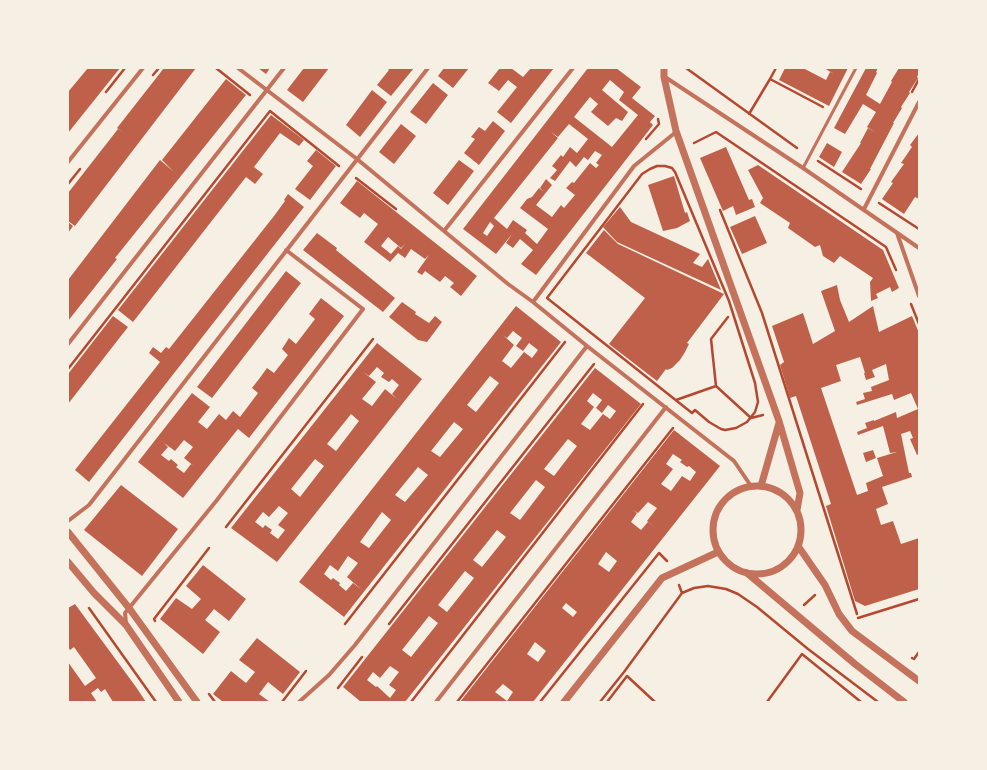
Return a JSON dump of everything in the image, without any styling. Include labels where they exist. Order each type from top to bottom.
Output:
[{"type":"street","points":[[68,162],[143,68]]},
{"type":"street","points":[[238,68],[357,159],[508,284],[533,302],[734,461],[751,486]]},
{"type":"street","points":[[68,344],[284,68]]},
{"type":"street","points":[[68,521],[89,505],[428,68]]},
{"type":"street","points":[[444,231],[573,68]]},
{"type":"street","points":[[664,68],[664,77],[676,131],[779,421],[800,493],[797,510]]},
{"type":"street","points":[[664,77],[803,168],[919,248]]},
{"type":"street","points":[[864,209],[919,102]]},
{"type":"street","points":[[533,302],[634,166],[676,131]]},
{"type":"street","points":[[897,233],[919,296]]},
{"type":"street","points":[[126,625],[126,613],[129,608],[217,500],[363,309],[286,250]]},
{"type":"street","points":[[299,702],[329,675],[350,651],[587,346]]},
{"type":"street","points":[[436,702],[666,408]]},
{"type":"street","points":[[761,486],[779,421]]},
{"type":"street","points":[[747,573],[762,574],[778,569],[790,560],[798,546],[801,534],[797,510],[790,501],[772,488],[751,486],[737,490],[726,499],[717,510],[713,524],[713,538],[718,552],[730,566],[747,573],[904,702]]},
{"type":"street","points":[[68,532],[129,608],[197,702]]},
{"type":"street","points":[[798,546],[825,585],[839,614],[852,631],[918,678]]},
{"type":"street","points":[[564,702],[662,578],[718,552]]},
{"type":"street","points":[[68,562],[94,594],[126,625],[179,702]]},
{"type":"lane","points":[[803,168],[856,68]]},
{"type":"path","points":[[686,68],[800,150]]},
{"type":"path","points":[[750,114],[776,68]]},
{"type":"path","points":[[770,79],[822,107]]},
{"type":"path","points":[[68,369],[270,111],[340,166],[336,171]]},
{"type":"path","points":[[644,142],[659,124],[658,117]]},
{"type":"path","points":[[692,144],[716,132],[886,247],[898,275]]},
{"type":"path","points":[[816,159],[861,189]]},
{"type":"path","points":[[665,166],[672,168],[675,172],[729,301],[732,312],[755,383],[758,402],[755,412],[747,422],[742,426],[725,430],[709,422],[695,410],[692,413],[547,298],[642,174],[650,169],[665,166]]},
{"type":"path","points":[[352,182],[356,178],[399,211]]},
{"type":"path","points":[[882,196],[878,203],[919,229]]},
{"type":"path","points":[[718,206],[762,313],[858,618],[864,622]]},
{"type":"path","points":[[910,303],[919,324]]},
{"type":"path","points":[[732,312],[711,339],[716,386],[751,418]]},
{"type":"path","points":[[226,528],[373,339]]},
{"type":"path","points":[[345,624],[566,341]]},
{"type":"path","points":[[387,626],[594,364],[598,367]]},
{"type":"path","points":[[676,400],[716,386]]},
{"type":"path","points":[[411,702],[644,404],[638,399]]},
{"type":"path","points":[[751,418],[764,415]]},
{"type":"path","points":[[457,702],[674,426],[679,431]]},
{"type":"path","points":[[159,626],[154,619],[209,548]]},
{"type":"path","points":[[540,702],[659,553]]},
{"type":"path","points":[[600,702],[682,593],[694,588],[708,586],[726,589],[738,594],[757,607],[808,649],[878,702]]},
{"type":"path","points":[[801,608],[817,593]]},
{"type":"path","points":[[858,618],[919,598]]},
{"type":"path","points":[[86,605],[156,702]]},
{"type":"path","points":[[908,654],[914,659],[919,652]]},
{"type":"path","points":[[767,702],[802,654],[861,702]]},
{"type":"path","points":[[338,688],[362,657]]},
{"type":"path","points":[[282,702],[306,671]]},
{"type":"path","points":[[607,702],[627,676],[655,702]]},
{"type":"path","points":[[206,689],[215,702]]},
{"type":"building","points":[[88,68],[120,68],[68,133],[68,92]]},
{"type":"building","points":[[164,68],[196,68],[75,226],[68,221],[68,193],[118,129],[125,134],[117,128]]},
{"type":"building","points":[[258,68],[270,68],[266,74]]},
{"type":"building","points":[[304,68],[329,68],[303,102],[287,90]]},
{"type":"building","points":[[387,68],[414,68],[391,96],[377,85],[389,70]]},
{"type":"building","points":[[444,68],[469,68],[453,88],[438,76]]},
{"type":"building","points":[[500,68],[511,68],[523,77],[531,68],[554,68],[511,123],[497,112],[517,87],[508,80],[499,91],[488,83]]},
{"type":"building","points":[[588,68],[616,68],[641,87],[632,98],[655,116],[650,122],[653,125],[536,275],[521,264],[533,250],[520,239],[513,248],[506,243],[512,234],[496,254],[463,229]],"holes":[[[610,80],[624,92],[619,100],[638,115],[612,147],[574,117],[590,97],[598,104],[591,112],[608,126],[616,118],[622,121],[628,112],[602,90]],[[569,124],[588,139],[577,153],[570,147],[563,157],[561,155],[552,166],[557,170],[550,178],[555,181],[570,161],[576,167],[584,157],[588,160],[595,151],[602,155],[596,163],[599,165],[596,168],[590,163],[574,183],[572,182],[566,188],[575,195],[564,208],[561,205],[552,217],[536,205],[552,185],[546,179],[540,188],[544,192],[539,188],[520,208],[548,229],[537,244],[525,233],[527,230],[513,220],[507,229],[494,218],[558,138],[551,132],[558,137]],[[490,222],[494,226],[487,236],[483,233]]]},
{"type":"building","points":[[785,68],[803,68],[826,80],[830,72],[834,74],[824,68],[848,68],[829,106],[779,80]]},
{"type":"building","points":[[866,68],[878,68],[866,95],[880,104],[899,68],[919,68],[919,73],[918,78],[901,107],[902,108],[893,123],[871,169],[861,184],[842,172],[861,143],[868,128],[878,134],[867,127],[876,112],[863,104],[845,134],[834,128]]},
{"type":"building","points":[[226,79],[246,95],[115,258],[117,259],[68,321],[68,280],[160,160],[174,172],[162,160]]},
{"type":"building","points":[[433,83],[448,95],[426,124],[410,112]]},
{"type":"building","points":[[372,90],[387,102],[360,137],[346,125]]},
{"type":"building","points":[[271,115],[304,140],[299,146],[280,133],[254,167],[263,174],[255,184],[246,177],[133,322],[118,310]]},
{"type":"building","points":[[493,121],[505,131],[479,165],[464,153],[475,139],[471,137],[479,127],[485,131]]},
{"type":"building","points":[[401,124],[416,136],[394,164],[379,152]]},
{"type":"building","points":[[919,133],[919,199],[915,197],[904,214],[882,199],[893,183],[891,182],[904,164],[901,163],[912,147],[910,145]]},
{"type":"building","points":[[827,143],[842,152],[834,167],[819,157]]},
{"type":"building","points":[[726,147],[749,200],[752,199],[755,207],[736,215],[733,206],[723,211],[700,158]]},
{"type":"building","points":[[316,150],[336,166],[310,200],[295,189],[313,166],[307,161]]},
{"type":"building","points":[[459,160],[474,171],[448,205],[433,193]]},
{"type":"building","points":[[758,165],[883,250],[899,288],[892,292],[890,287],[876,294],[878,298],[871,301],[870,282],[873,278],[840,256],[834,263],[823,256],[820,245],[815,247],[788,228],[790,223],[760,203],[763,198],[748,170]]},
{"type":"building","points":[[674,176],[685,213],[687,212],[690,221],[677,228],[663,231],[648,185]]},
{"type":"building","points":[[357,181],[477,276],[461,296],[450,287],[454,283],[445,276],[440,282],[425,271],[422,275],[417,272],[429,255],[425,259],[411,249],[405,258],[398,253],[390,262],[364,242],[378,224],[364,213],[360,218],[340,203]],"holes":[[[388,237],[401,248],[405,244],[401,249],[398,246],[391,254],[381,246]]]},
{"type":"building","points":[[288,194],[304,207],[89,482],[75,470],[160,362],[149,353],[153,347],[161,353],[166,347],[169,349],[274,216],[285,201],[284,200]]},
{"type":"building","points":[[620,207],[631,222],[700,254],[693,263],[702,267],[708,259],[721,290],[617,242],[603,227]]},
{"type":"building","points":[[755,216],[767,243],[742,254],[730,227]]},
{"type":"building","points":[[68,222],[73,226],[68,233]]},
{"type":"building","points":[[604,230],[618,244],[724,294],[687,343],[689,344],[680,360],[672,368],[666,369],[657,381],[609,344],[645,298],[586,253]]},
{"type":"building","points":[[317,233],[337,248],[336,250],[395,298],[383,312],[303,250]]},
{"type":"building","points":[[286,271],[301,283],[212,398],[197,387]]},
{"type":"building","points":[[837,285],[840,300],[849,322],[873,306],[879,332],[912,316],[919,333],[919,454],[917,455],[910,439],[913,438],[910,431],[901,434],[909,473],[911,473],[912,477],[882,487],[888,504],[876,509],[881,525],[893,521],[901,544],[919,538],[919,589],[865,606],[855,601],[826,506],[831,504],[796,396],[790,398],[780,365],[784,362],[772,326],[803,313],[813,344],[835,331],[821,291]],"holes":[[[860,357],[866,380],[875,377],[872,370],[886,364],[889,380],[871,387],[872,391],[863,393],[865,399],[856,402],[857,405],[892,394],[894,400],[911,393],[918,409],[897,418],[896,412],[865,423],[867,428],[857,432],[858,435],[883,426],[890,453],[897,452],[877,458],[883,476],[866,483],[868,491],[857,495],[821,388],[841,381],[836,365]]]},
{"type":"building","points":[[321,298],[344,316],[249,438],[238,429],[183,498],[138,462],[192,393],[210,407],[198,422],[207,429],[219,414],[226,420],[233,411],[240,417],[258,393],[252,388],[267,368],[274,373],[288,355],[282,349],[289,338],[296,344],[315,319],[309,314]],"holes":[[[184,440],[193,447],[184,458],[195,467],[191,464],[184,473],[176,467],[178,465],[171,459],[169,461],[161,455],[168,447],[164,443],[175,451]]]},
{"type":"building","points":[[402,302],[416,312],[415,314],[429,323],[435,316],[442,322],[427,342],[418,340],[389,317]]},
{"type":"building","points":[[516,306],[561,342],[344,617],[299,582]],"holes":[[[513,331],[522,338],[516,346],[523,351],[529,343],[538,350],[532,358],[524,352],[511,368],[502,361],[514,345],[503,335],[507,338]],[[490,376],[499,383],[476,412],[467,405]],[[454,422],[463,429],[440,457],[431,451]],[[418,467],[428,475],[405,502],[395,495]],[[382,512],[391,520],[369,548],[360,542]],[[348,556],[358,563],[347,577],[362,590],[353,583],[346,591],[339,585],[340,583],[333,578],[331,580],[324,574],[330,565],[338,571]]]},
{"type":"building","points":[[113,316],[128,327],[68,404],[68,374]]},
{"type":"building","points":[[377,343],[422,379],[277,562],[231,528]],"holes":[[[377,367],[384,373],[381,377],[389,382],[392,379],[399,385],[392,394],[397,399],[385,389],[372,406],[362,399],[376,382],[363,372],[369,376]],[[351,414],[359,421],[336,451],[327,444]],[[315,459],[324,466],[300,497],[291,489]],[[279,506],[288,513],[278,525],[285,530],[278,539],[270,533],[272,530],[265,525],[263,528],[255,522],[263,512],[269,517]]]},
{"type":"building","points":[[595,368],[641,404],[405,702],[361,702],[343,687]],"holes":[[[593,393],[602,400],[596,408],[602,413],[608,405],[616,411],[610,419],[603,414],[590,430],[581,424],[594,407],[587,401]],[[568,439],[577,446],[554,476],[544,469]],[[536,480],[545,487],[520,520],[510,513]],[[497,530],[506,537],[482,567],[473,560]],[[465,571],[474,578],[447,612],[438,605]],[[429,616],[438,623],[411,657],[402,650]],[[390,666],[399,672],[389,685],[396,690],[390,698],[377,686],[376,687],[367,680],[373,672],[380,678]]]},
{"type":"building","points":[[674,430],[720,466],[533,702],[460,702]],"holes":[[[673,454],[682,460],[680,462],[687,467],[689,466],[696,472],[690,481],[682,476],[671,491],[661,484],[673,469],[666,464]],[[648,502],[657,508],[647,521],[656,528],[648,522],[641,530],[631,522],[637,513],[633,510],[638,513]],[[606,552],[617,561],[609,572],[598,564]],[[566,603],[577,612],[573,617],[562,608]],[[535,642],[546,651],[538,662],[527,654]],[[503,684],[513,692],[507,701],[495,692]]]},
{"type":"building","points":[[873,450],[876,458],[866,462],[863,453]]},
{"type":"building","points":[[121,485],[178,529],[142,576],[84,530]]},
{"type":"building","points":[[203,565],[246,599],[229,621],[214,609],[205,620],[220,632],[203,654],[160,619],[176,598],[192,609],[201,599],[186,586]]},
{"type":"building","points":[[75,604],[146,702],[113,702],[105,689],[101,692],[98,688],[91,693],[97,702],[68,702],[68,662],[85,686],[96,678],[74,647],[70,650],[68,647],[68,608]]},
{"type":"building","points":[[257,638],[300,672],[283,694],[268,682],[259,694],[270,702],[223,702],[213,694],[231,671],[246,683],[255,672],[239,660]]}]
